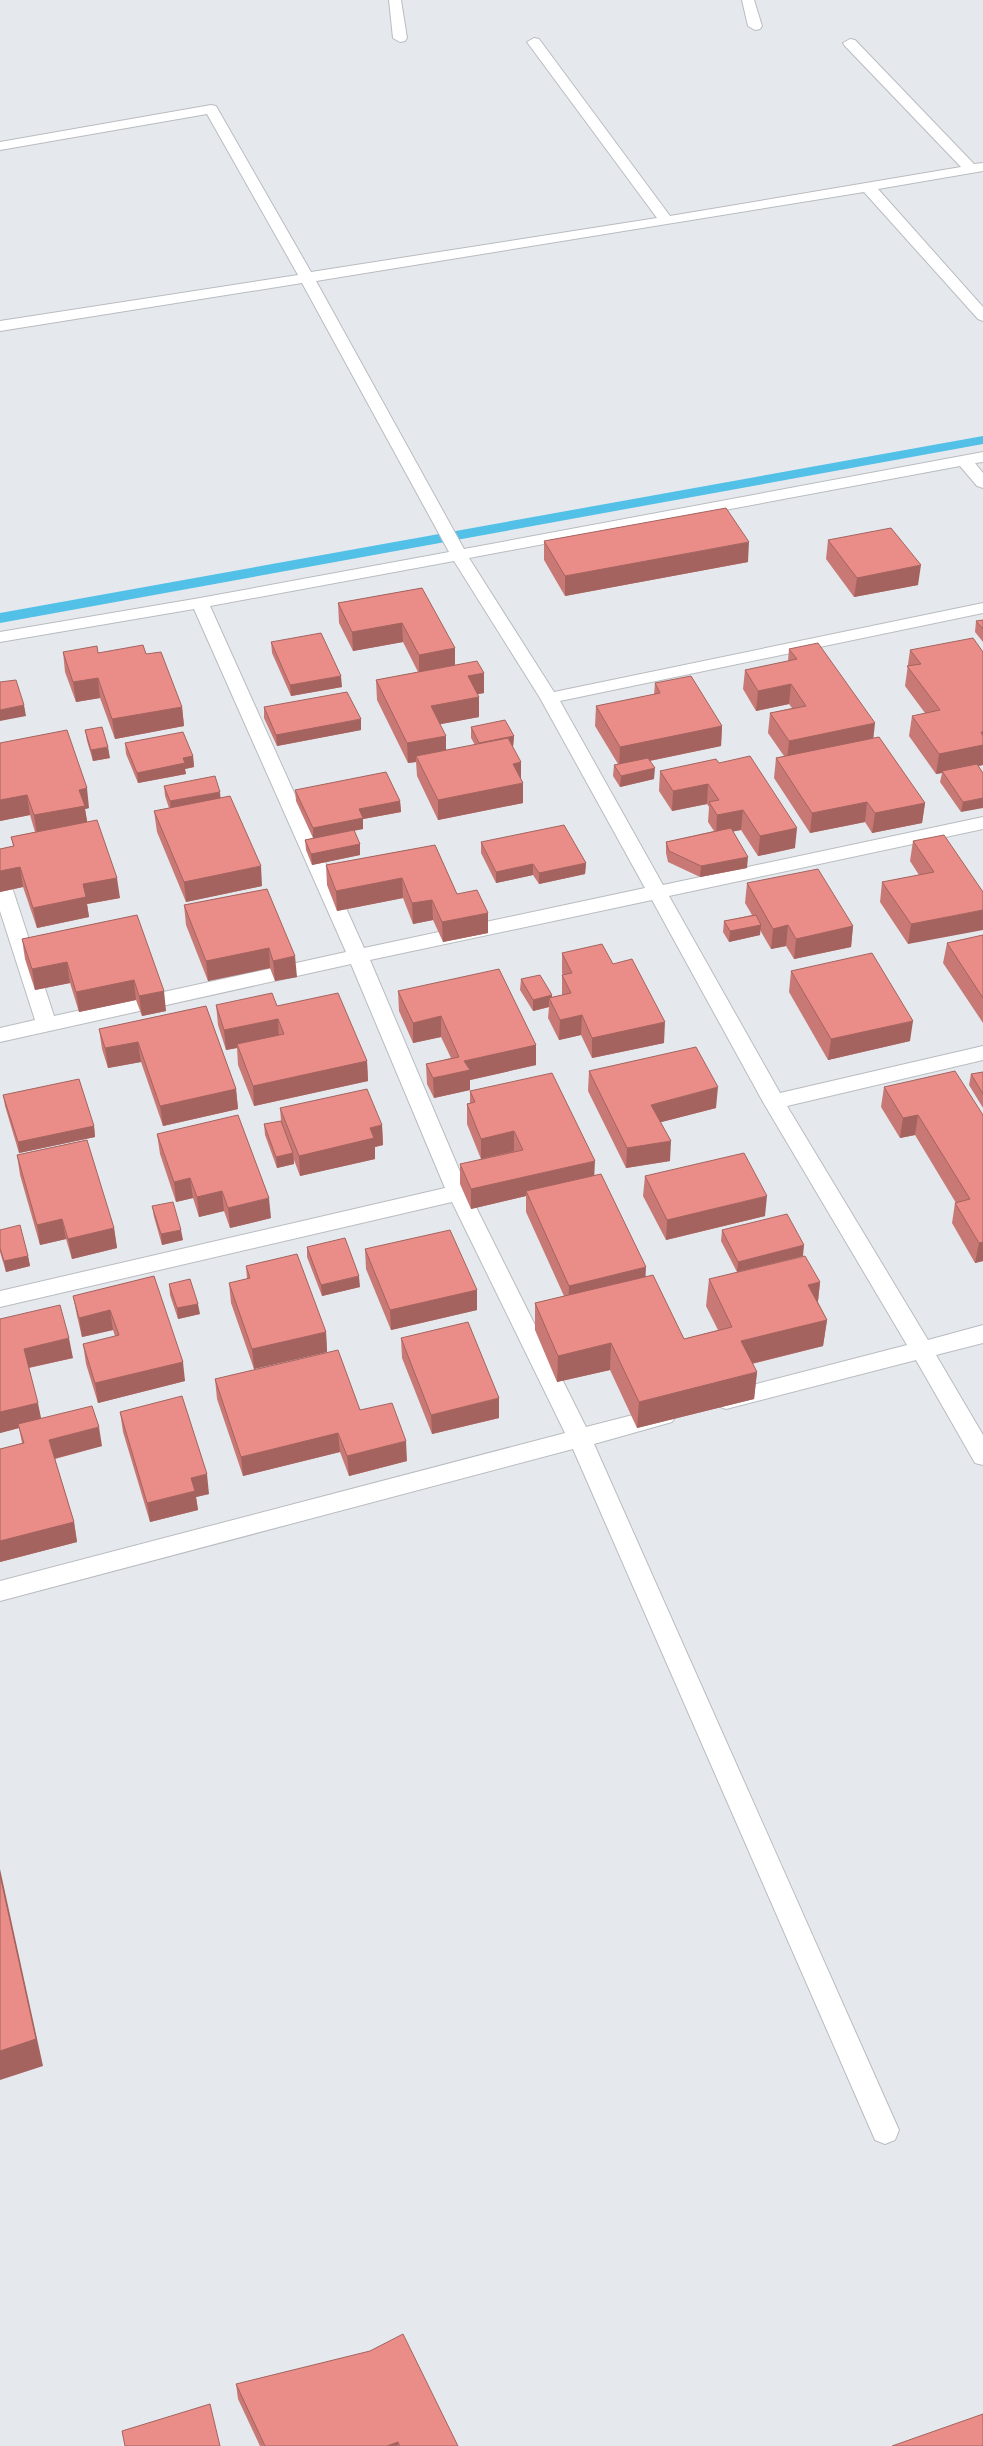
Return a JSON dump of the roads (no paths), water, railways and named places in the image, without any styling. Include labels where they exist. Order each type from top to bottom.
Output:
[{"type":"street","points":[[395,0],[400,38]]},
{"type":"street","points":[[748,0],[755,26]]},
{"type":"street","points":[[534,42],[666,221]]},
{"type":"street","points":[[850,43],[977,168]]},
{"type":"street","points":[[0,146],[211,109],[307,278],[452,542],[549,698],[656,893],[774,1102],[922,1350],[983,1456]]},
{"type":"street","points":[[0,326],[666,221],[977,168]]},
{"type":"street","points":[[868,187],[983,316]]},
{"type":"street","points":[[0,637],[200,603],[452,542],[983,457]]},
{"type":"street","points":[[963,460],[983,483]]},
{"type":"street","points":[[200,603],[358,956],[458,1193],[579,1437],[885,2130]]},
{"type":"street","points":[[549,698],[983,608]]},
{"type":"street","points":[[0,1035],[358,956],[983,823]]},
{"type":"street","points":[[0,881],[47,1025]]},
{"type":"street","points":[[774,1102],[983,1053]]},
{"type":"street","points":[[0,1299],[458,1193]]},
{"type":"street","points":[[0,1591],[579,1437],[983,1334]]},
{"type":"waterway","points":[[0,618],[983,440]]}]
